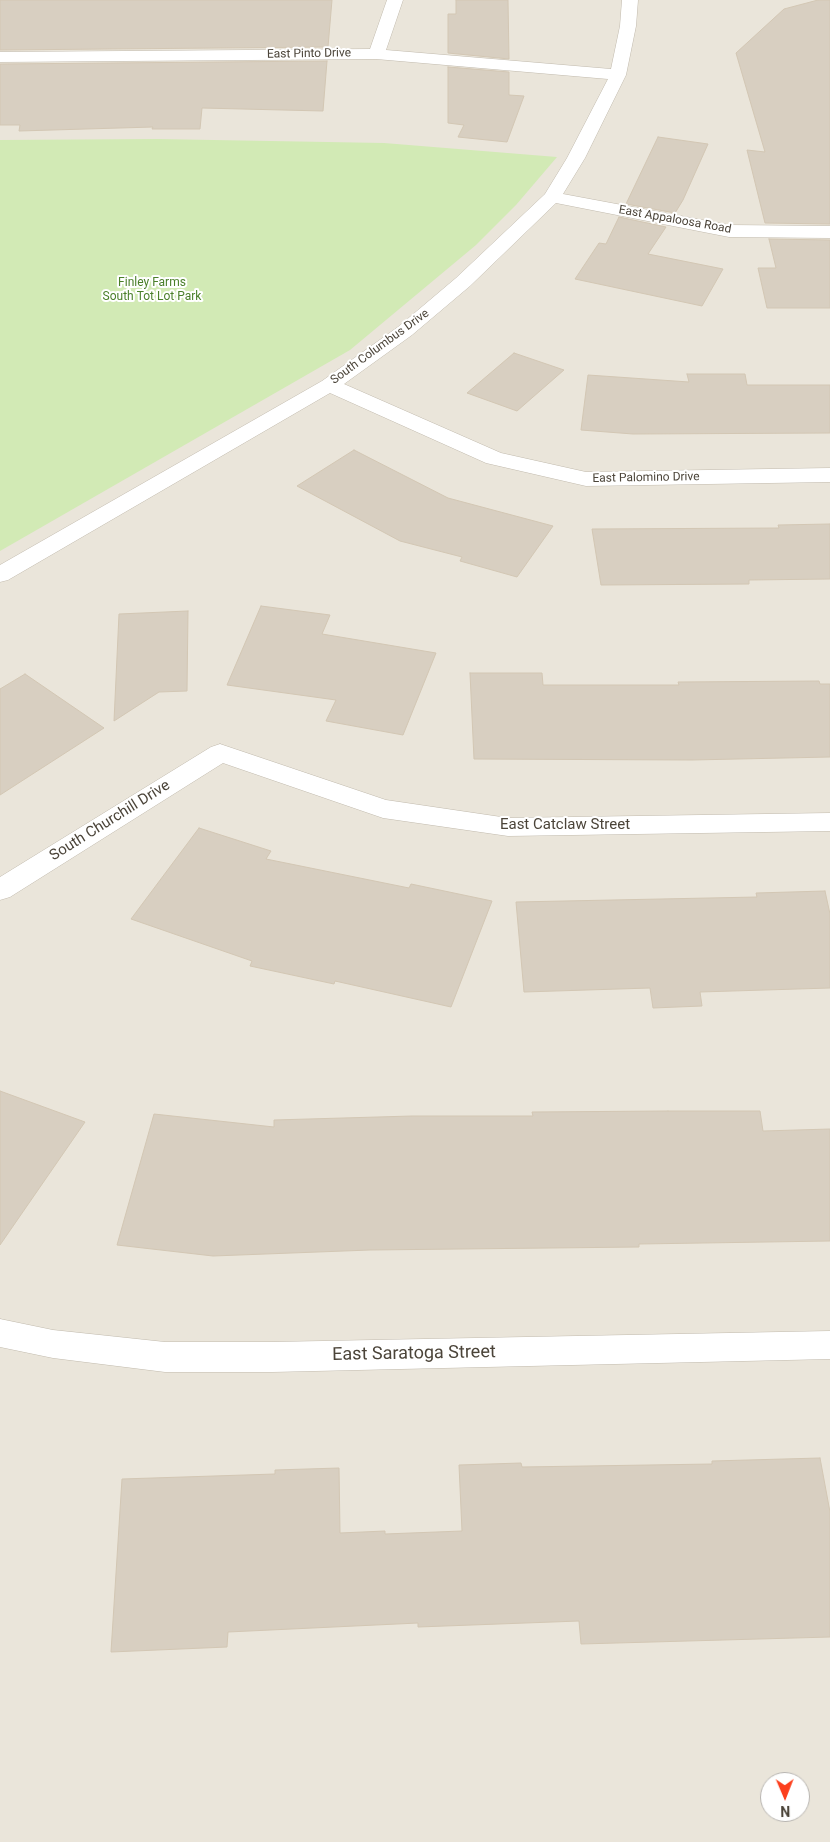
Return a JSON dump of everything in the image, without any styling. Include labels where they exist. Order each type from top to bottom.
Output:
[{"type":"street","points":[[376,54],[395,0]]},
{"type":"street","name":"South Columbus Drive","points":[[0,575],[329,384],[406,331],[463,282],[552,197],[576,158],[618,75],[628,26],[630,0]]},
{"type":"street","name":"East Pinto Drive","points":[[0,57],[376,54],[618,75]]},
{"type":"street","name":"East Appaloosa Road","points":[[552,197],[728,231],[830,232]]},
{"type":"street","name":"East Palomino Drive","points":[[329,384],[494,458],[586,479],[830,475]]},
{"type":"street","name":"East Catclaw Street","points":[[220,753],[384,809],[508,827],[830,822]]},
{"type":"street","name":"South Churchill Drive","points":[[0,890],[220,753]]},
{"type":"street","name":"East Saratoga Street","points":[[0,1333],[53,1344],[165,1357],[272,1357],[830,1345]]},
{"type":"shaded area","points":[[0,0],[830,0],[830,1842],[0,1842]]},
{"type":"green space","name":"Finley Farms South Tot Lot Park","points":[[157,139],[384,143],[557,157],[516,205],[476,245],[350,350],[0,551],[0,140]]},
{"type":"building","points":[[0,0],[332,0],[328,47],[0,50]]},
{"type":"building","points":[[456,0],[508,0],[509,59],[448,53],[448,14],[456,14]]},
{"type":"building","points":[[818,0],[830,0],[830,224],[765,223],[747,150],[765,152],[736,53],[784,9]]},
{"type":"building","points":[[327,61],[323,111],[202,108],[200,129],[152,129],[153,127],[19,131],[20,125],[0,125],[0,64]]},
{"type":"building","points":[[448,67],[509,72],[509,95],[524,96],[507,142],[458,137],[464,125],[448,123]]},
{"type":"building","points":[[658,137],[708,144],[683,200],[675,213],[626,204]]},
{"type":"building","points":[[619,217],[666,227],[648,254],[723,269],[702,306],[575,279],[599,243],[606,244]]},
{"type":"building","points":[[769,239],[830,240],[830,308],[767,308],[758,268],[776,268]]},
{"type":"building","points":[[514,353],[564,370],[517,411],[467,393]]},
{"type":"building","points":[[687,374],[745,374],[747,385],[830,385],[830,433],[633,434],[581,430],[588,375],[689,382]]},
{"type":"building","points":[[354,450],[448,498],[553,526],[517,577],[460,561],[462,557],[400,541],[297,486]]},
{"type":"building","points":[[830,524],[830,579],[749,580],[749,584],[601,585],[592,529],[779,528],[778,525]]},
{"type":"building","points":[[261,606],[330,615],[322,634],[436,653],[403,735],[326,721],[336,700],[227,685]]},
{"type":"building","points":[[188,611],[187,691],[159,692],[114,721],[119,614]]},
{"type":"building","points":[[470,673],[542,673],[543,685],[679,685],[678,682],[819,681],[820,684],[830,684],[830,757],[692,760],[474,759]]},
{"type":"building","points":[[25,674],[104,728],[0,795],[0,689]]},
{"type":"building","points":[[199,828],[271,851],[266,859],[409,888],[411,884],[492,901],[451,1007],[335,981],[334,984],[250,966],[252,961],[131,919]]},
{"type":"building","points":[[825,891],[830,914],[830,988],[700,992],[702,1006],[653,1008],[650,988],[524,992],[516,902],[757,897],[756,893]]},
{"type":"building","points":[[0,1091],[85,1122],[0,1245]]},
{"type":"building","points":[[760,1111],[763,1131],[830,1129],[830,1241],[639,1244],[639,1247],[370,1250],[213,1256],[117,1245],[154,1114],[274,1127],[274,1120],[412,1116],[533,1116],[532,1112]]},
{"type":"building","points":[[820,1458],[830,1512],[830,1637],[581,1644],[579,1621],[418,1627],[418,1623],[228,1632],[227,1647],[111,1652],[122,1479],[275,1474],[275,1470],[339,1468],[340,1533],[385,1531],[385,1534],[462,1531],[459,1465],[521,1463],[522,1467],[712,1464],[712,1461]]}]
